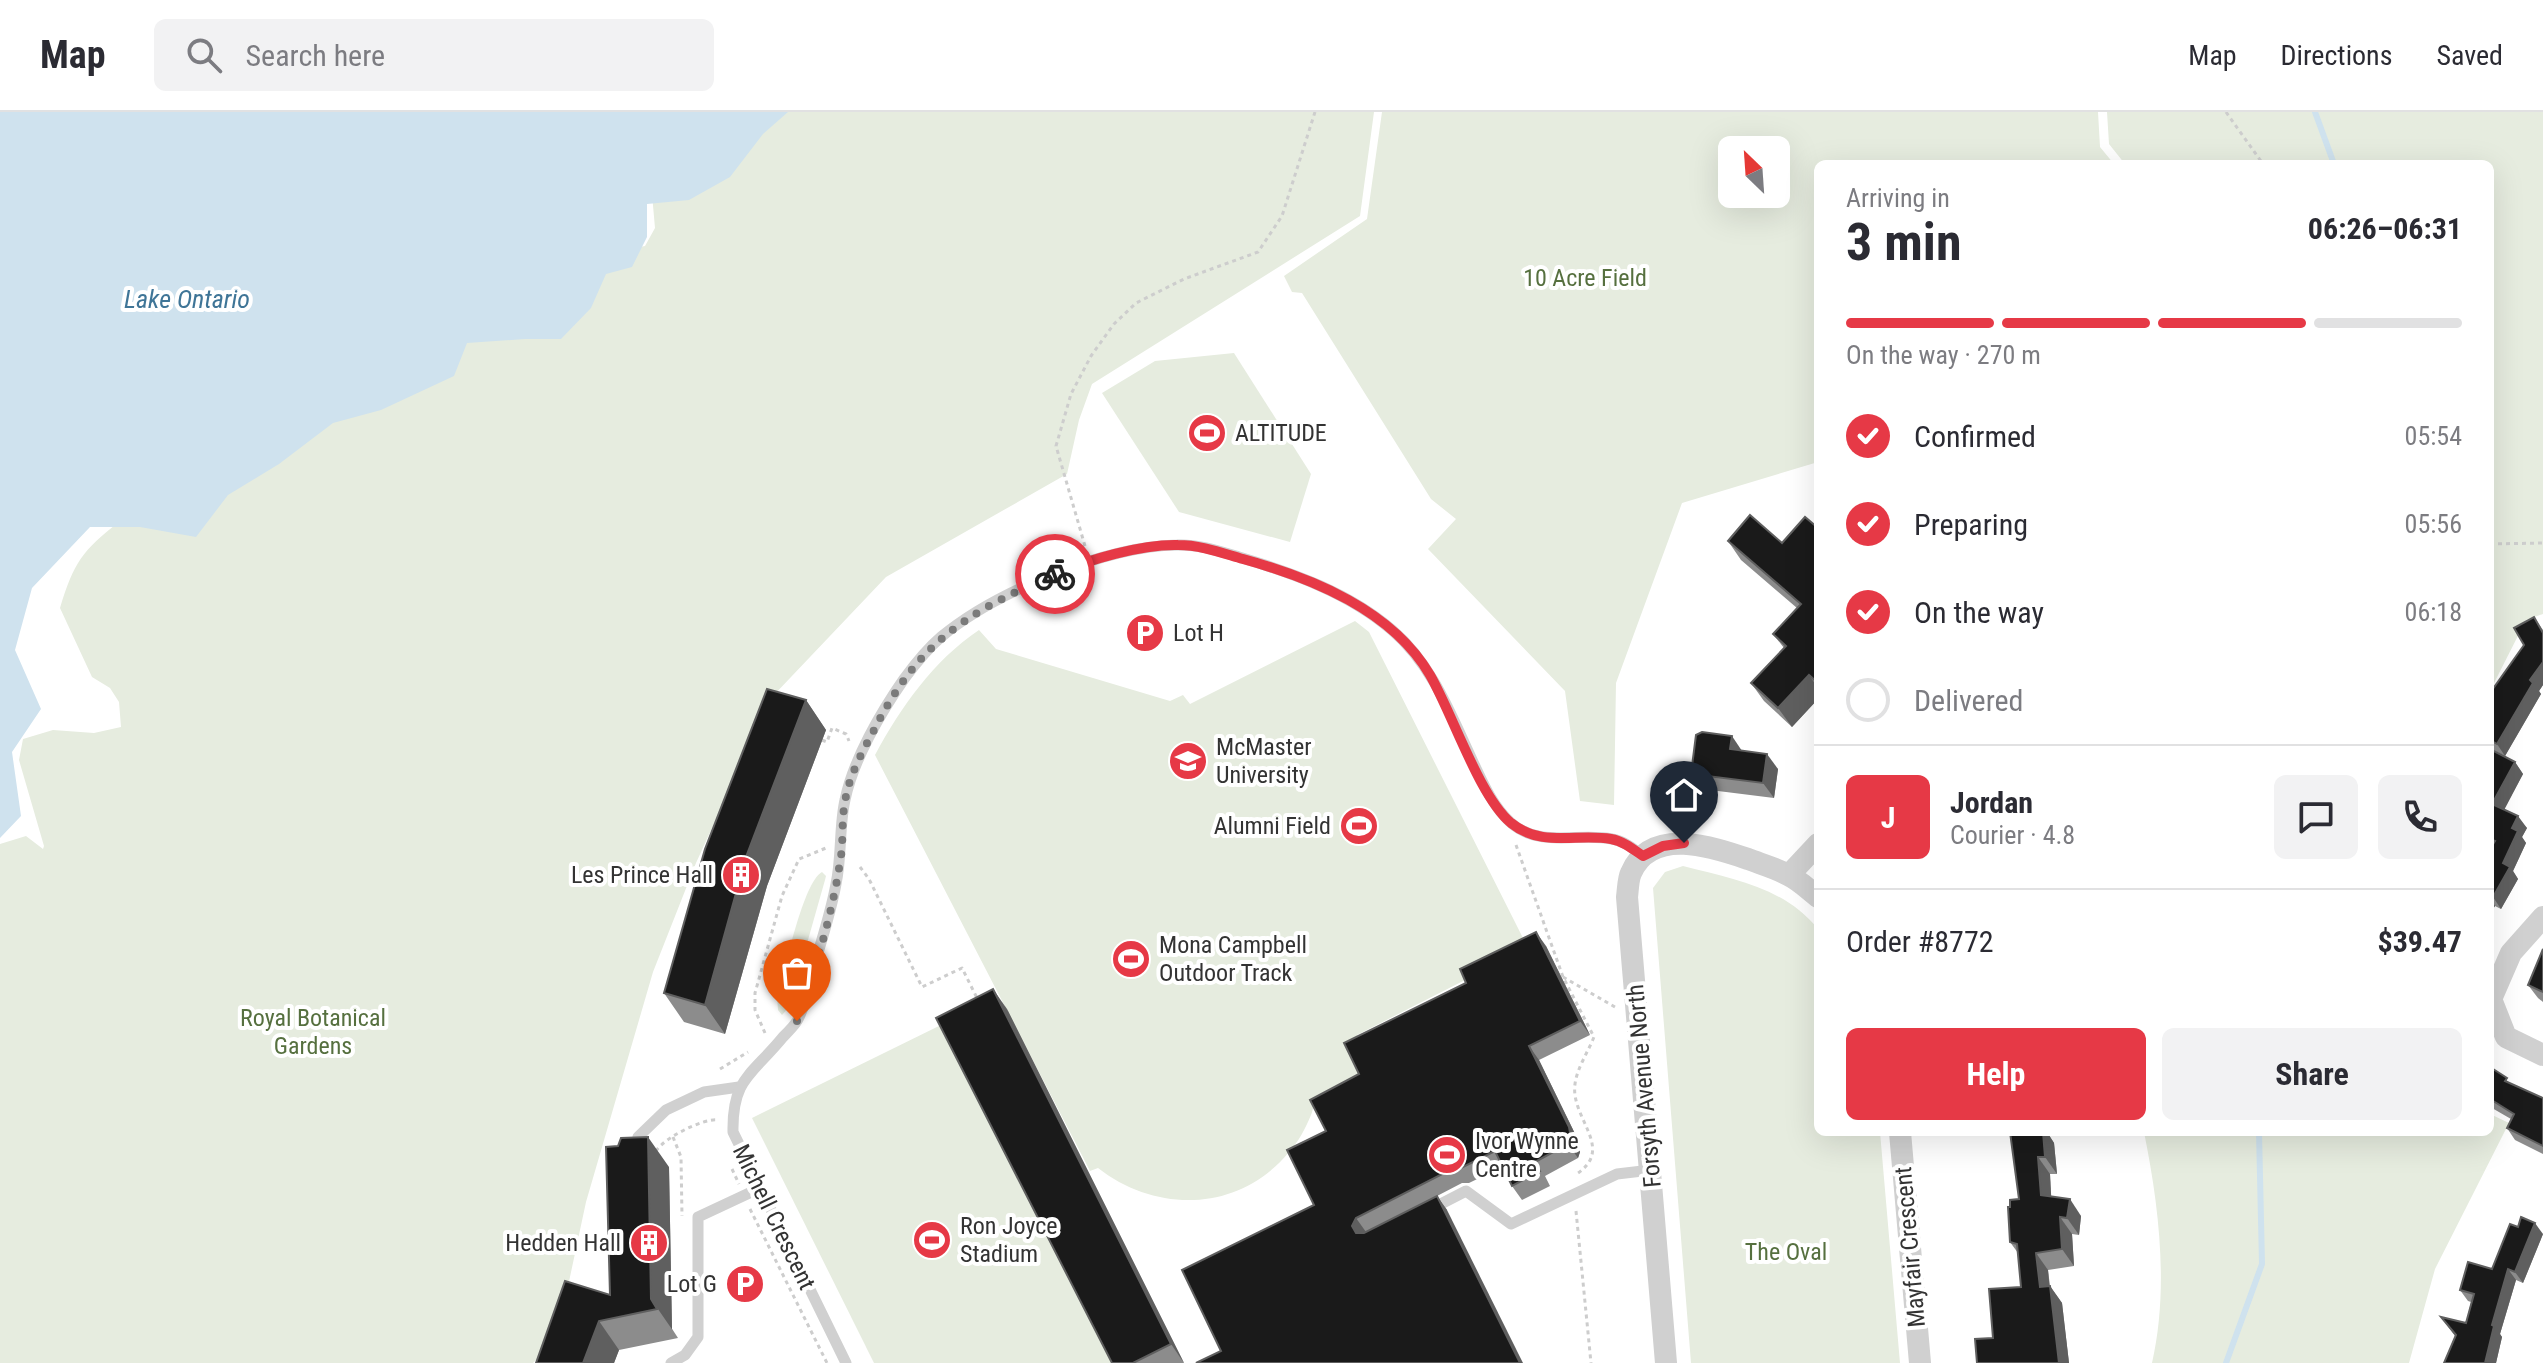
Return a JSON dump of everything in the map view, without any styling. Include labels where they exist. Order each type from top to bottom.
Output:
[{"type":"street","points":[[1643,856],[1663,846],[1684,843],[1714,848],[1789,875],[1814,894]]},
{"type":"street","points":[[1789,875],[1814,848]]},
{"type":"street","name":"Forsyth Avenue North","points":[[1643,856],[1630,873],[1627,897],[1666,1363]]},
{"type":"street","points":[[2494,992],[2511,953],[2543,917]]},
{"type":"street","points":[[2494,1007],[2506,1037],[2543,1055]]},
{"type":"street","name":"Mayfair Crescent","points":[[1900,1136],[1920,1363]]},
{"type":"lane","points":[[633,1166],[638,1137],[666,1110],[704,1092],[739,1087],[797,1021],[833,899],[842,850],[845,800],[863,752],[903,681],[931,647],[962,622],[1025,587],[1090,561],[1177,545],[1212,549],[1311,582],[1391,629],[1419,658],[1450,713],[1491,800],[1510,822],[1531,834],[1545,837],[1611,838],[1643,856]]},
{"type":"lane","name":"Michell Crescent","points":[[739,1087],[734,1098],[733,1132],[846,1363]]},
{"type":"lane","points":[[1425,1212],[1466,1191],[1511,1224],[1617,1174],[1652,1170]]},
{"type":"lane","points":[[671,1363],[685,1355],[698,1337],[698,1217],[760,1188]]},
{"type":"path","points":[[1090,561],[1056,446],[1071,394],[1091,356],[1114,324],[1136,303],[1184,279],[1258,252],[1282,216],[1315,112]]},
{"type":"path","points":[[2226,112],[2260,160]]},
{"type":"path","points":[[2494,544],[2543,543]]},
{"type":"path","points":[[822,740],[827,742],[832,728],[846,734],[848,745]]},
{"type":"path","points":[[1510,822],[1563,977],[1594,1037],[1575,1083],[1578,1109],[1594,1148],[1583,1170],[1575,1175],[1591,1363]]},
{"type":"path","points":[[763,1040],[764,1029],[755,1010],[755,993],[782,896],[799,859],[829,845]]},
{"type":"path","points":[[860,867],[869,879],[922,987],[962,968],[984,1010]]},
{"type":"path","points":[[1563,977],[1638,1020]]},
{"type":"path","points":[[720,1069],[757,1046]]},
{"type":"path","points":[[653,1159],[656,1148],[663,1142],[710,1119],[718,1119],[720,1133]]},
{"type":"path","points":[[728,1159],[827,1363]]},
{"type":"green space","name":"Royal Botanical Gardens","points":[[744,112],[1374,112],[1360,216],[1092,384],[1079,420],[1067,474],[886,577],[772,697],[696,863],[653,972],[586,1202],[561,1319],[533,1363],[0,1363],[0,844],[26,836],[43,849],[44,846],[19,760],[23,739],[53,730],[94,733],[121,727],[119,702],[110,688],[92,677],[60,608],[75,568],[88,550],[120,521],[610,253],[645,246],[655,228],[651,183]]},
{"type":"green space","name":"10 Acre Field","points":[[1382,112],[2098,112],[2100,147],[2111,160],[1814,160],[1814,463],[1682,503],[1616,683],[1614,805],[1580,801],[1565,691],[1428,549],[1456,519],[1431,499],[1302,293],[1292,292],[1284,276],[1367,219]]},
{"type":"green space","points":[[2107,112],[2543,112],[2543,614],[2526,620],[2494,683],[2494,160],[2122,160],[2109,144]]},
{"type":"green space","name":"ALTITUDE","points":[[1234,353],[1311,474],[1290,542],[1179,512],[1102,393],[1155,361]]},
{"type":"green space","points":[[1355,621],[1369,632],[1528,948],[1357,1035],[1365,1052],[1376,1101],[1356,1110],[1343,1082],[1322,1093],[1316,1099],[1293,1148],[1269,1172],[1247,1186],[1223,1196],[1197,1200],[1171,1199],[1121,1183],[1098,1168],[1090,1171],[875,755],[920,686],[947,656],[979,630],[996,649],[1170,701],[1183,695],[1190,704]]},
{"type":"green space","name":"The Oval","points":[[1683,866],[1756,887],[1790,903],[1814,925],[1814,1136],[1880,1136],[1900,1363],[1691,1363],[1653,888],[1665,872]]},
{"type":"green space","points":[[822,872],[825,880],[789,1007],[782,1015],[778,1010],[777,996],[790,948],[808,892]]},
{"type":"green space","name":"Ron Joyce Stadium","points":[[943,1024],[1113,1363],[874,1363],[752,1118]]},
{"type":"green space","points":[[2494,1116],[2509,1123],[2435,1269],[2409,1363],[2152,1363],[2161,1276],[2154,1189],[2145,1136],[2494,1136]]},
{"type":"water","name":"Lake Ontario","points":[[0,112],[788,112],[763,134],[730,177],[689,200],[647,204],[647,237],[632,267],[606,274],[591,308],[561,339],[467,343],[454,376],[381,410],[333,423],[279,464],[228,495],[196,537],[140,527],[90,527],[32,588],[15,650],[41,709],[12,752],[21,816],[0,838]]},
{"type":"building","points":[[1750,515],[1782,543],[1805,517],[1814,525],[1814,679],[1809,675],[1778,708],[1751,683],[1786,646],[1773,634],[1801,604],[1728,541]]},
{"type":"building","points":[[2534,617],[2543,633],[2543,662],[2530,680],[2533,683],[2497,744],[2494,742],[2494,687],[2524,645],[2514,628]]},
{"type":"building","points":[[767,689],[806,700],[746,857],[705,1005],[664,993],[705,849]]},
{"type":"building","points":[[1702,732],[1732,736],[1730,749],[1767,754],[1763,783],[1691,774],[1696,735]]},
{"type":"building","points":[[2494,751],[2515,762],[2494,800]]},
{"type":"building","points":[[2494,805],[2518,816],[2512,828],[2518,831],[2503,863],[2510,867],[2494,895],[2494,843]]},
{"type":"building","name":"Ivor Wynne Centre","points":[[1536,932],[1580,1021],[1529,1046],[1569,1127],[1571,1138],[1568,1144],[1535,1162],[1540,1171],[1512,1186],[1495,1151],[1459,1169],[1452,1169],[1356,1218],[1352,1226],[1356,1233],[1364,1233],[1437,1196],[1520,1363],[1196,1363],[1221,1351],[1182,1270],[1314,1205],[1287,1150],[1326,1131],[1310,1100],[1359,1074],[1344,1043],[1466,983],[1460,969]]},
{"type":"building","points":[[2543,949],[2543,992],[2528,985]]},
{"type":"building","points":[[993,989],[1171,1344],[1133,1363],[1112,1363],[936,1018]]},
{"type":"building","points":[[2494,1070],[2507,1078],[2505,1081],[2543,1098],[2543,1146],[2507,1128],[2514,1114],[2494,1102]]},
{"type":"building","points":[[2011,1136],[2043,1136],[2045,1157],[2038,1157],[2041,1195],[2070,1199],[2067,1218],[2060,1217],[2062,1249],[2036,1253],[2040,1287],[2050,1286],[2059,1363],[1977,1363],[1975,1339],[1993,1338],[1989,1289],[2021,1287],[2017,1244],[2010,1242],[2008,1207],[2010,1200],[2019,1199]]},
{"type":"building","points":[[648,1137],[651,1299],[657,1309],[599,1321],[583,1363],[536,1363],[565,1281],[610,1295],[606,1147],[618,1146],[621,1138]]},
{"type":"building","points":[[2521,1217],[2535,1223],[2515,1272],[2508,1269],[2485,1363],[2444,1363],[2456,1335],[2441,1317],[2466,1323],[2474,1294],[2460,1290],[2468,1262],[2492,1269],[2510,1224],[2518,1227]]},
{"type":"waterway","points":[[2315,112],[2333,160]]},
{"type":"waterway","points":[[2226,1363],[2262,1264],[2259,1136]]},
{"type":"way so far","points":[[797,1021],[831,911],[842,850],[845,800],[881,716],[920,657],[941,636],[1002,598],[1055,574]]},
{"type":"place","name":"ALTITUDE","points":[[1207,433]]},
{"type":"place","name":"Lot H","points":[[1145,633]]},
{"type":"place","name":"McMaster University","points":[[1188,761]]},
{"type":"place","name":"Alumni Field","points":[[1359,826]]},
{"type":"place","name":"Les Prince Hall","points":[[741,875]]},
{"type":"place","name":"Mona Campbell Outdoor Track","points":[[1131,959]]},
{"type":"place","name":"Ivor Wynne Centre","points":[[1447,1155]]},
{"type":"place","name":"Ron Joyce Stadium","points":[[932,1240]]},
{"type":"place","name":"Hedden Hall","points":[[649,1243]]},
{"type":"place","name":"Lot G","points":[[745,1284]]},
{"type":"route","points":[[1055,574],[1109,555],[1177,545],[1212,549],[1311,582],[1342,597],[1391,629],[1419,658],[1450,713],[1491,800],[1510,822],[1531,834],[1545,837],[1611,838],[1643,856],[1663,846],[1684,843]]}]
